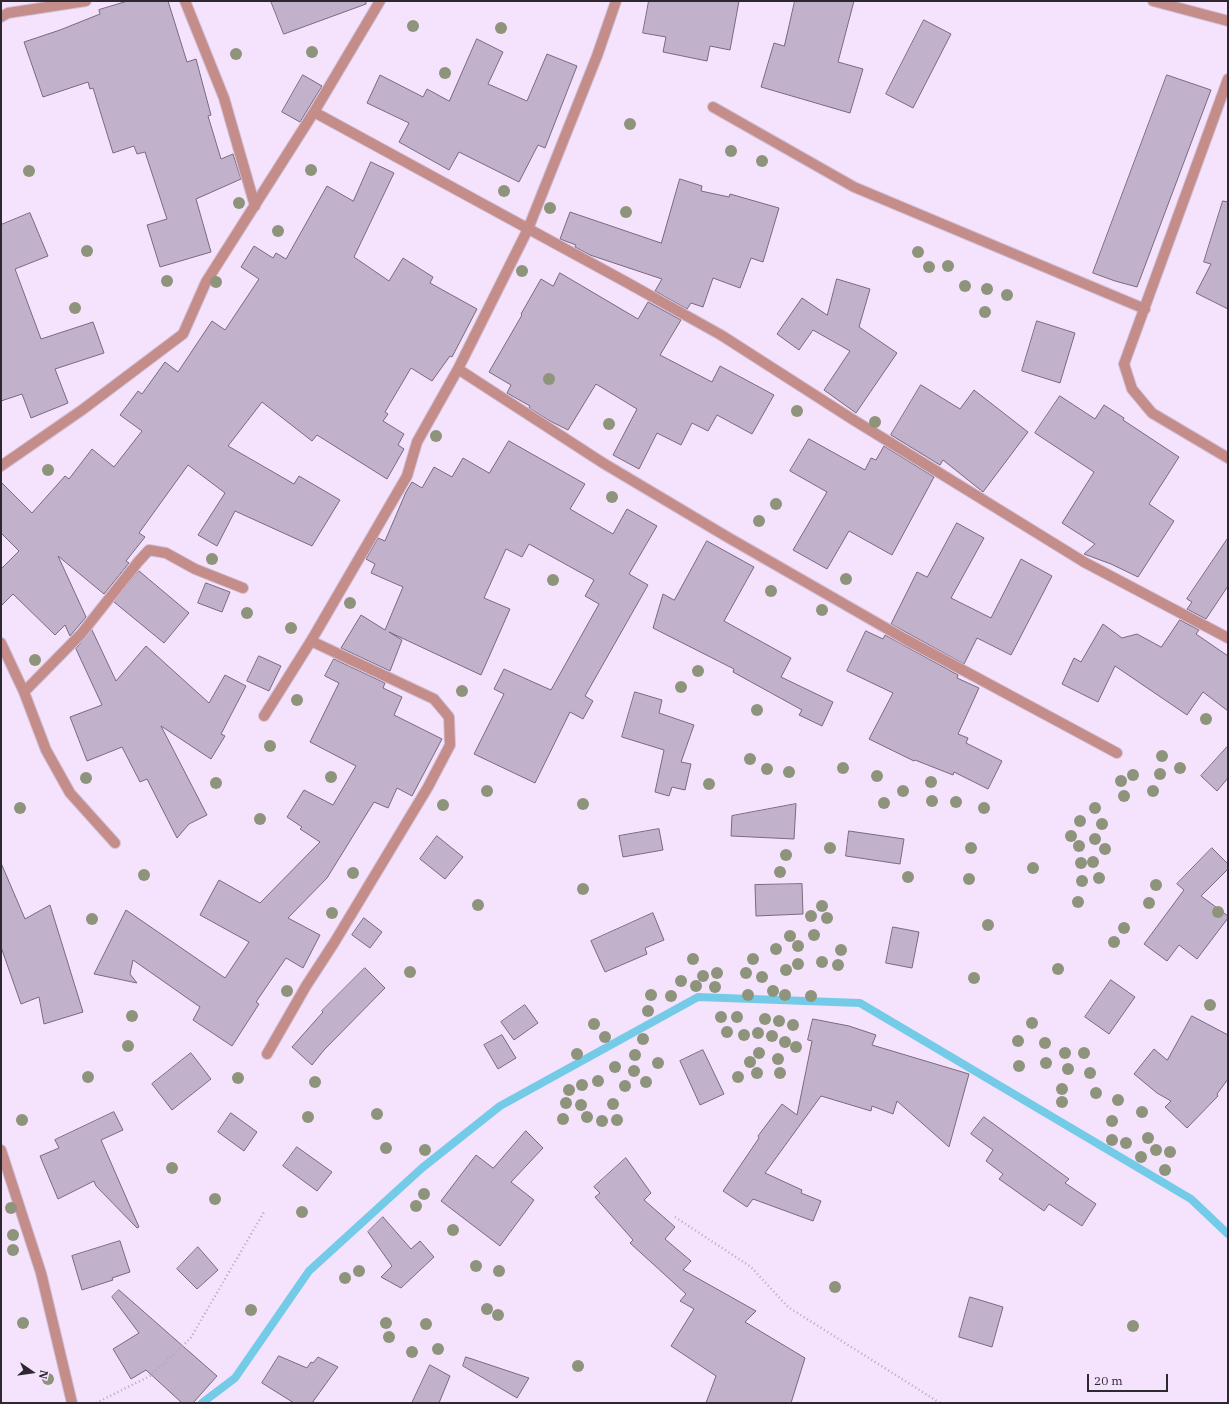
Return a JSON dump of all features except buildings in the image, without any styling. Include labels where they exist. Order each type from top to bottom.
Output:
[{"type":"street","points":[[1,17],[8,13],[86,1]]},
{"type":"street","points":[[184,1],[224,98],[255,206]]},
{"type":"street","points":[[1,466],[82,410],[184,334],[206,282],[314,112],[380,1]]},
{"type":"street","points":[[264,716],[407,476],[417,442],[458,369],[528,229],[597,56],[616,1]]},
{"type":"street","points":[[1153,1],[1187,5],[1228,21]]},
{"type":"street","points":[[1228,79],[1124,364],[1132,389],[1152,413],[1228,458]]},
{"type":"street","points":[[713,108],[854,187],[1145,309]]},
{"type":"street","points":[[314,112],[721,335],[852,420],[1084,562],[1228,638]]},
{"type":"street","points":[[458,369],[603,463],[722,534],[905,639],[1117,753]]},
{"type":"street","points":[[24,692],[81,634],[149,550],[166,552],[195,569],[243,588]]},
{"type":"street","points":[[267,1054],[306,986],[334,943],[428,787],[450,745],[449,717],[434,699],[310,641]]},
{"type":"street","points":[[1,643],[24,692],[46,750],[70,793],[115,843]]},
{"type":"street","points":[[1,1150],[42,1273],[72,1403]]},
{"type":"path","points":[[96,1403],[150,1376],[190,1339],[264,1212]]},
{"type":"path","points":[[675,1218],[751,1267],[788,1306],[940,1403]]},
{"type":"waterway","points":[[202,1403],[235,1378],[309,1271],[422,1168],[500,1106],[698,997],[860,1003],[1191,1199],[1228,1234]]}]
